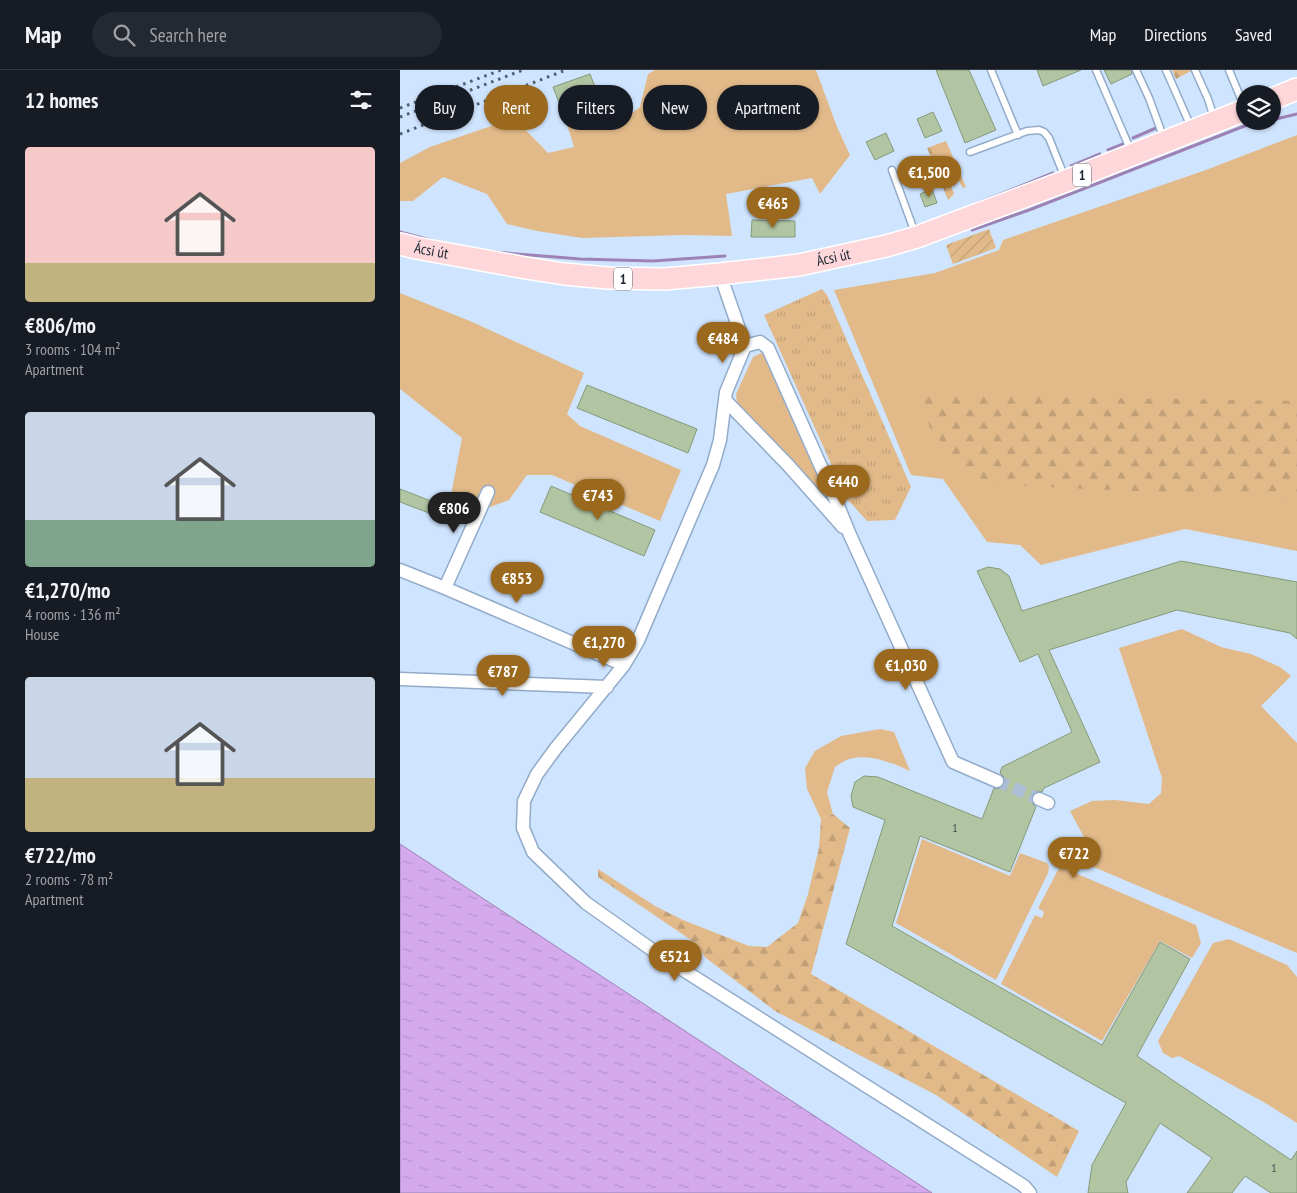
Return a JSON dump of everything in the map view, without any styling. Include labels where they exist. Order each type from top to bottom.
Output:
[{"type":"main road","points":[[1281,95],[1297,89]]},
{"type":"main road","name":"Ácsi út","points":[[400,244],[526,268],[608,278],[664,279],[799,265],[886,246],[917,237],[1066,182],[1236,113]]},
{"type":"street","points":[[720,274],[745,346],[726,392],[720,440],[713,465],[638,641],[624,665],[537,774],[524,801],[523,828],[533,852],[586,903],[658,954],[1024,1186],[1030,1193]]},
{"type":"street","points":[[745,346],[760,342],[768,348],[953,762],[996,781]]},
{"type":"street","points":[[726,401],[788,465],[850,535]]},
{"type":"street","points":[[816,497],[825,494],[830,485]]},
{"type":"street","points":[[445,588],[488,492]]},
{"type":"street","points":[[400,570],[624,665]]},
{"type":"street","points":[[400,679],[606,687]]},
{"type":"lane","points":[[991,70],[1018,135]]},
{"type":"lane","points":[[1096,70],[1132,155]]},
{"type":"lane","points":[[1136,70],[1149,98],[1165,142]]},
{"type":"lane","points":[[1166,70],[1193,131]]},
{"type":"lane","points":[[1195,70],[1208,99],[1215,121]]},
{"type":"lane","points":[[1229,70],[1236,85]]},
{"type":"lane","points":[[970,152],[1034,130],[1044,132],[1066,182]]},
{"type":"lane","points":[[892,170],[917,237]]},
{"type":"green space","points":[[655,70],[816,70],[837,127],[850,155],[820,194],[812,178],[726,194],[732,236],[684,235],[582,238],[537,231],[507,224],[487,194],[443,177],[413,201],[400,201],[400,163],[430,147],[484,128],[484,130],[526,130],[548,153],[574,147],[569,130],[633,130],[633,112],[640,107],[643,95],[643,130],[707,130],[707,85],[645,85],[648,74]]},
{"type":"green space","points":[[1172,70],[1191,70],[1191,71],[1176,79]]},
{"type":"green space","points":[[1297,135],[1297,551],[1185,529],[1041,565],[1020,545],[987,542],[943,479],[911,475],[834,290],[935,273],[999,250],[1003,240],[1206,170]]},
{"type":"green space","points":[[946,141],[966,187],[963,188],[945,159],[942,160],[954,194],[948,200],[927,148]]},
{"type":"green space","points":[[989,229],[996,248],[953,264],[946,245]]},
{"type":"green space","points":[[822,289],[827,295],[911,487],[895,520],[867,521],[847,499],[764,315]]},
{"type":"green space","points":[[400,293],[470,321],[584,373],[567,414],[580,426],[681,470],[660,521],[552,475],[527,475],[509,500],[477,512],[450,500],[462,438],[400,389]]},
{"type":"green space","points":[[763,352],[826,488],[820,494],[737,404],[736,394],[753,357]]},
{"type":"green space","points":[[921,395],[1297,401],[1297,498],[998,485],[965,472],[930,428]]},
{"type":"green space","points":[[1182,629],[1221,647],[1251,654],[1280,667],[1291,676],[1261,706],[1297,743],[1297,953],[1077,860],[1086,841],[1070,811],[1092,801],[1115,800],[1149,804],[1161,793],[1162,778],[1119,648]]},
{"type":"green space","points":[[880,729],[894,732],[910,771],[889,762],[873,758],[857,757],[843,762],[835,767],[827,792],[833,814],[821,819],[807,789],[805,768],[815,751],[841,736]]},
{"type":"green space","points":[[833,814],[850,828],[811,974],[1079,1131],[1057,1177],[936,1095],[775,1011],[706,958],[694,942],[598,877],[598,869],[655,906],[683,920],[749,946],[767,947],[798,923],[808,894],[819,848],[821,819]]},
{"type":"green space","points":[[922,839],[1010,876],[1020,853],[1047,863],[1049,867],[1048,873],[996,980],[896,923]]},
{"type":"green space","points":[[1062,868],[1196,925],[1201,943],[1192,958],[1160,941],[1102,1041],[1001,984],[1035,915],[1042,918],[1044,912],[1038,908],[1058,870]]},
{"type":"green space","points":[[1229,939],[1287,965],[1297,977],[1297,1123],[1267,1104],[1179,1056],[1172,1058],[1163,1053],[1158,1041],[1213,943]]},
{"type":"water","points":[[400,844],[932,1193],[400,1193]]},
{"type":"building","points":[[936,70],[969,70],[996,130],[965,143]]},
{"type":"building","points":[[1037,70],[1081,70],[1043,86]]},
{"type":"building","points":[[1104,70],[1131,70],[1132,74],[1111,84]]},
{"type":"building","points":[[590,74],[594,85],[559,85]]},
{"type":"building","points":[[558,85],[558,100],[553,87]]},
{"type":"building","points":[[933,112],[942,131],[925,138],[917,119]]},
{"type":"building","points":[[886,133],[894,151],[875,160],[866,142]]},
{"type":"building","points":[[932,189],[937,203],[925,207],[920,194]]},
{"type":"building","points":[[752,220],[795,221],[795,237],[751,237]]},
{"type":"building","points":[[587,385],[697,429],[688,453],[577,408]]},
{"type":"building","points":[[551,486],[655,530],[644,556],[540,512]]},
{"type":"building","points":[[400,489],[462,513],[458,524],[400,502]]},
{"type":"building","points":[[1181,561],[1297,582],[1297,639],[1290,633],[1177,610],[1049,650],[1100,762],[1031,796],[1031,800],[1036,807],[1010,872],[920,836],[892,926],[1102,1045],[1160,942],[1190,959],[1137,1056],[1291,1160],[1297,1151],[1297,1193],[1271,1193],[1245,1176],[1232,1193],[1187,1193],[1212,1158],[1160,1123],[1126,1182],[1128,1193],[1088,1193],[1092,1165],[1126,1103],[846,944],[885,820],[853,807],[851,796],[855,782],[864,776],[878,777],[982,819],[994,788],[1001,788],[1005,784],[1004,777],[1000,773],[1002,767],[1072,732],[1038,654],[1020,662],[977,571],[988,567],[1000,569],[1009,576],[1022,611]]},
{"type":"waterway","points":[[1281,118],[1297,114]]},
{"type":"waterway","points":[[1133,138],[1156,128]]},
{"type":"waterway","points":[[972,230],[1029,210],[1236,129]]},
{"type":"waterway","points":[[1108,150],[1123,144]]},
{"type":"waterway","points":[[1071,166],[1100,154]]},
{"type":"waterway","points":[[978,203],[1053,173]]},
{"type":"waterway","points":[[400,232],[434,241]]},
{"type":"waterway","points":[[494,252],[580,259],[653,261],[725,256]]},
{"type":"tunnel","points":[[997,781],[1039,799]]},
{"type":"railway","points":[[400,108],[501,70]]},
{"type":"railway","points":[[400,117],[523,70]]},
{"type":"railway","points":[[400,134],[566,70]]}]
